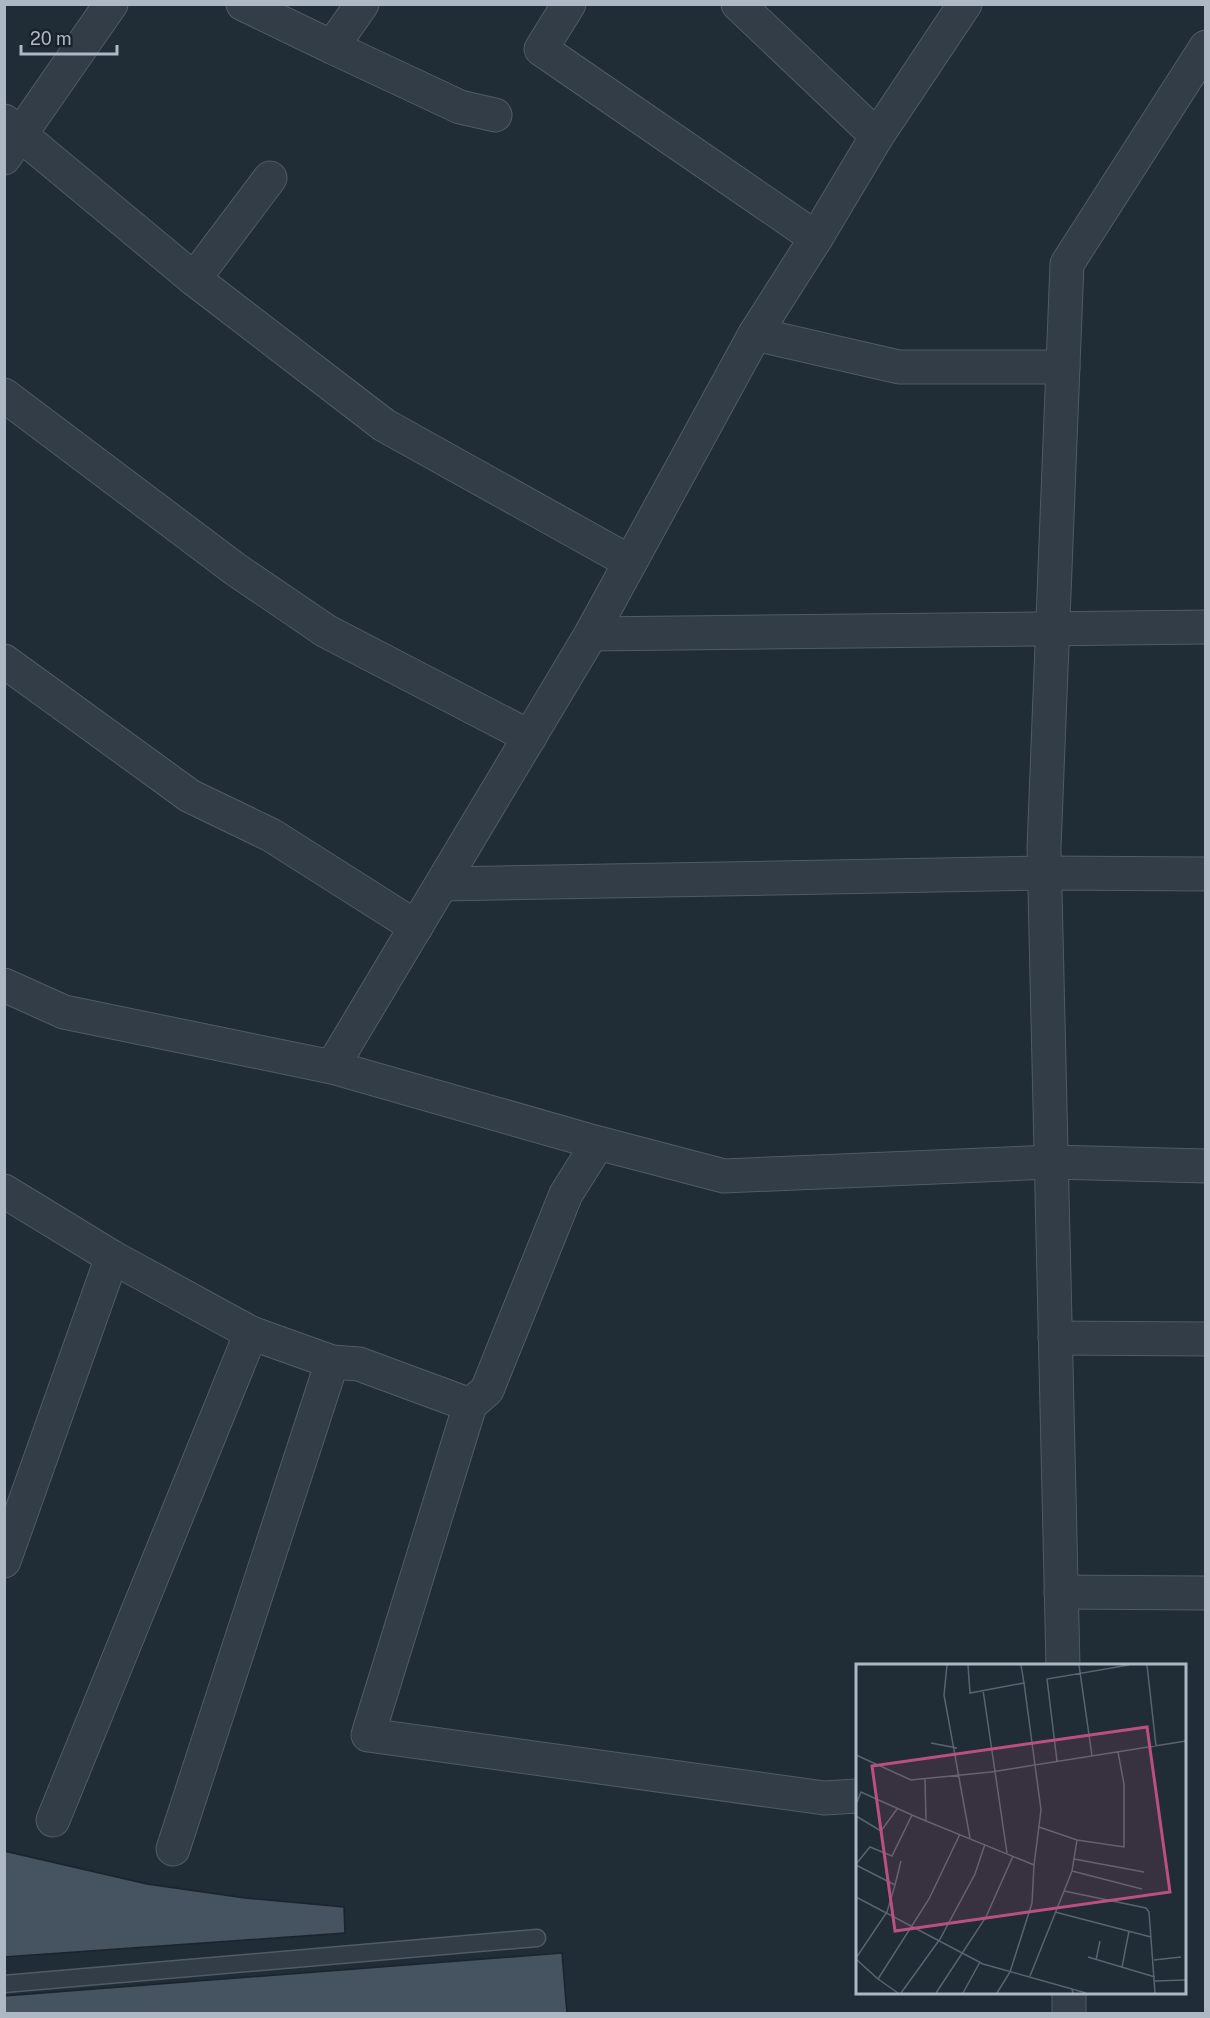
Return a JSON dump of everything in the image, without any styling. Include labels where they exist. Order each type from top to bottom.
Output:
[{"type":"street","points":[[111,4],[10,138],[384,424],[630,562]]},
{"type":"street","points":[[243,4],[460,107],[495,115]]},
{"type":"street","points":[[332,47],[362,4]]},
{"type":"street","points":[[569,4],[541,49],[816,238]]},
{"type":"street","points":[[738,4],[877,136]]},
{"type":"street","points":[[332,1067],[591,634],[755,334],[877,136],[965,4]]},
{"type":"street","points":[[1063,1664],[1044,848],[1067,264],[1206,47]]},
{"type":"street","points":[[194,279],[270,178]]},
{"type":"street","points":[[755,334],[899,367],[1063,367]]},
{"type":"street","points":[[4,395],[235,569],[326,631],[530,737]]},
{"type":"street","points":[[591,634],[1206,627]]},
{"type":"street","points":[[4,660],[190,796],[271,835],[416,927]]},
{"type":"street","points":[[443,884],[1045,873],[1206,874]]},
{"type":"street","points":[[4,985],[64,1012],[332,1067],[598,1143],[724,1176],[1051,1162],[1206,1166]]},
{"type":"street","points":[[598,1143],[566,1194],[487,1390],[470,1405],[368,1735],[824,1798],[856,1796]]},
{"type":"street","points":[[4,1191],[112,1257],[251,1333],[332,1362],[359,1364],[470,1405]]},
{"type":"street","points":[[4,1561],[112,1257]]},
{"type":"street","points":[[53,1820],[251,1333]]},
{"type":"street","points":[[1055,1338],[1206,1340]]},
{"type":"street","points":[[173,1849],[332,1362]]},
{"type":"street","points":[[1061,1592],[1206,1593]]},
{"type":"street","points":[[1069,1994],[1069,2013]]},
{"type":"lane","points":[[4,1984],[537,1938]]},
{"type":"building","points":[[4,1851],[147,1884],[245,1898],[344,1907],[345,1933],[4,1957]]},
{"type":"building","points":[[562,1953],[567,2014],[4,2014],[4,1996]]}]
